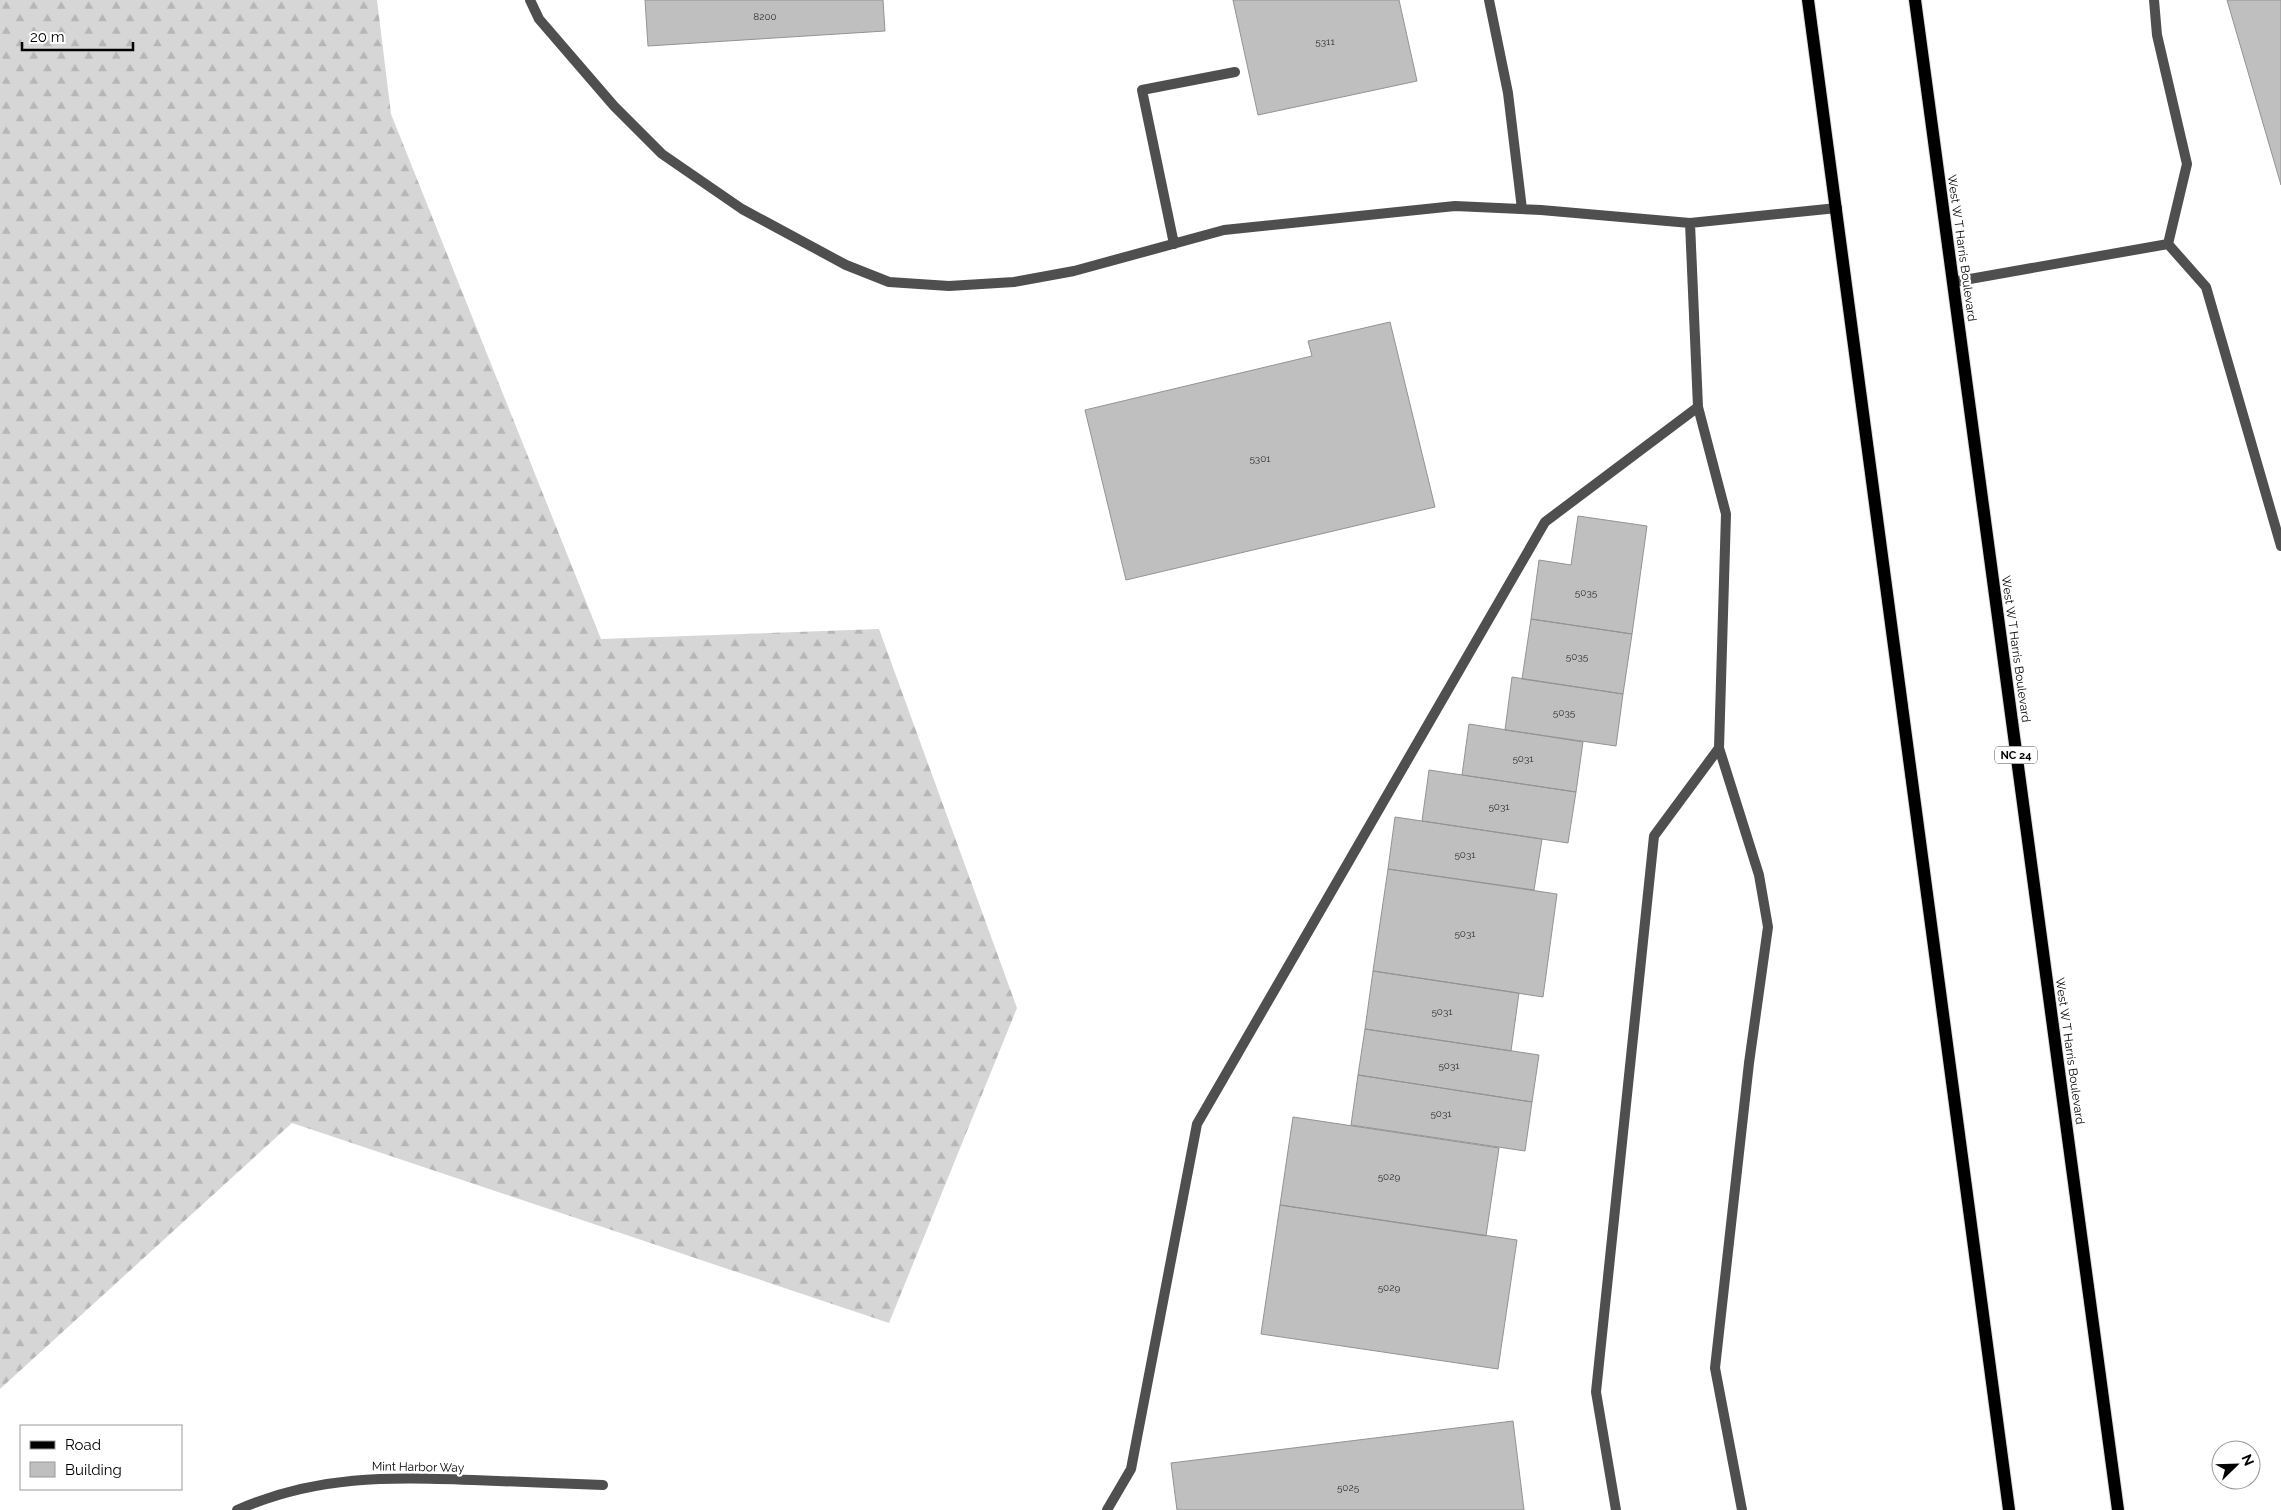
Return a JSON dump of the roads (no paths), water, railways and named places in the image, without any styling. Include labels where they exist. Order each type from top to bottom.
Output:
[{"type":"main road","points":[[1808,0],[2009,1510]]},
{"type":"main road","name":"West W T Harris Boulevard","points":[[1915,0],[2118,1510]]},
{"type":"street","points":[[530,0],[539,19],[614,106],[662,154],[742,209],[846,265],[889,282],[949,286],[1014,282],[1074,272],[1224,230],[1455,206],[1522,209],[1690,223],[1837,208]]},
{"type":"street","points":[[1489,0],[1508,93],[1522,209]]},
{"type":"street","points":[[2154,0],[2157,35],[2186,164],[2168,244]]},
{"type":"street","points":[[1174,244],[1142,90],[1234,72]]},
{"type":"street","points":[[1690,223],[1698,407],[1726,514],[1718,748],[1759,875],[1768,927],[1750,1063],[1716,1368],[1742,1510]]},
{"type":"street","points":[[1953,282],[2168,244]]},
{"type":"street","points":[[2168,244],[2206,287],[2281,546]]},
{"type":"street","points":[[1107,1510],[1131,1469],[1196,1124],[1544,522],[1698,407]]},
{"type":"street","points":[[1616,1510],[1596,1392],[1654,836],[1718,748]]},
{"type":"street","name":"Mint Harbor Way","points":[[237,1510],[295,1490],[336,1481],[377,1478],[603,1485]]}]
